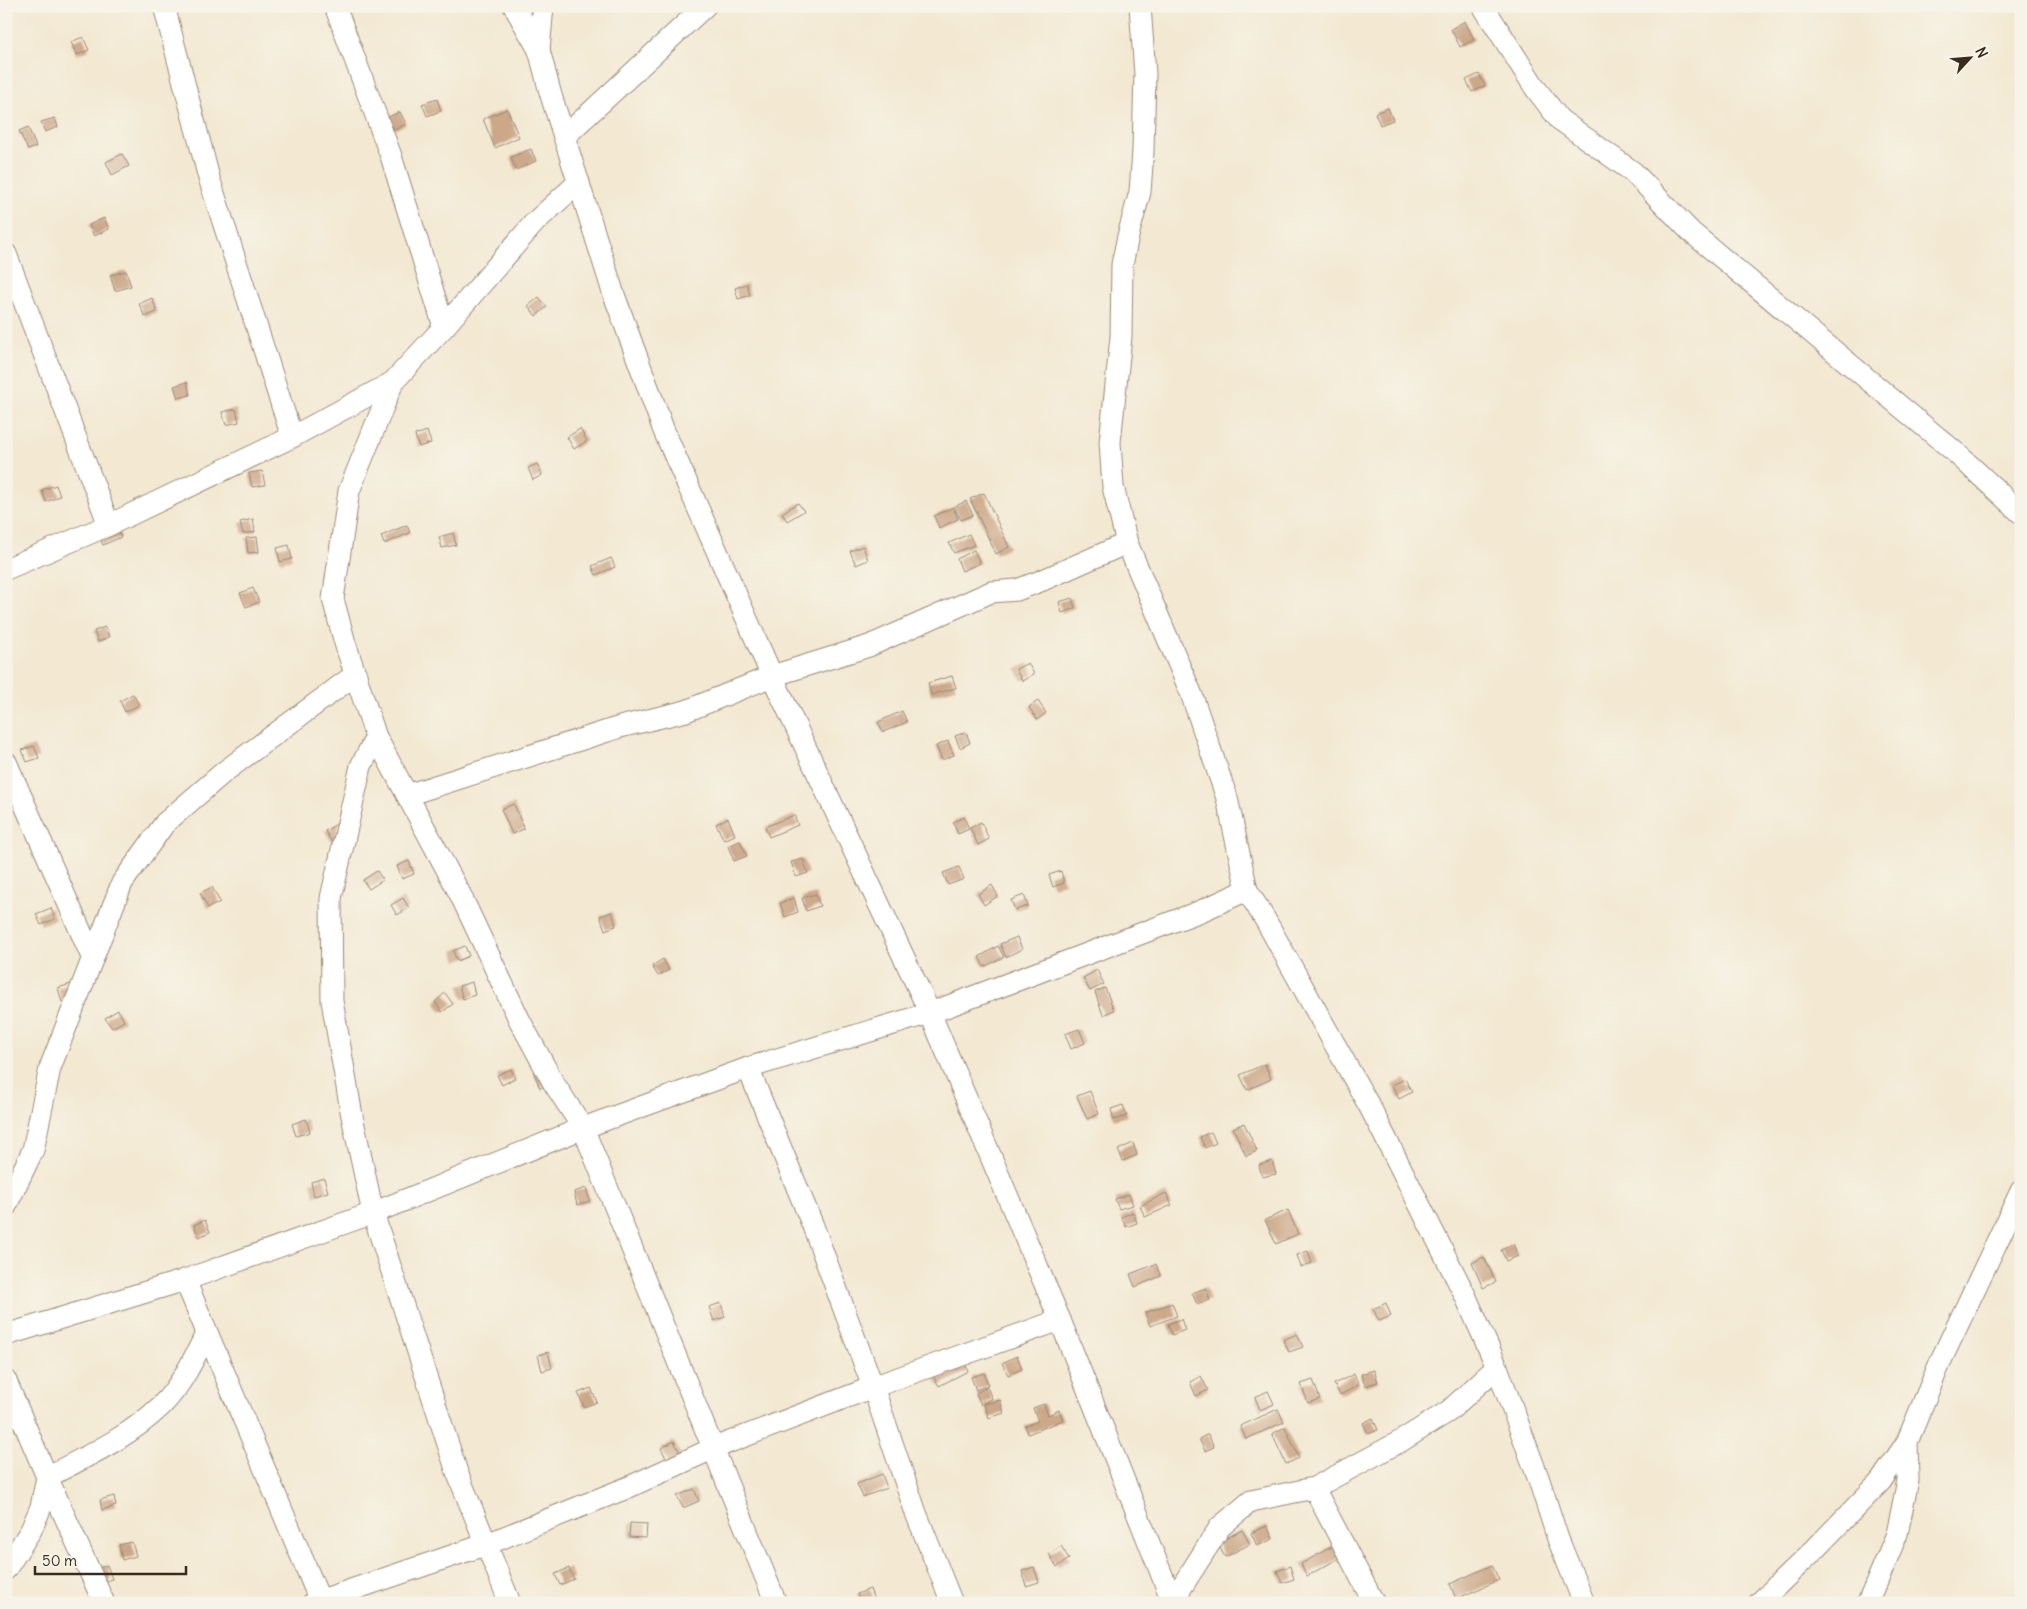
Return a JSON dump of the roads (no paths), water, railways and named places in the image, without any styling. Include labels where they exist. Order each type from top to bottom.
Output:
[{"type":"street","points":[[164,6],[209,178],[292,438]]},
{"type":"street","points":[[335,6],[391,156],[444,327]]},
{"type":"street","points":[[514,6],[540,50],[578,182],[614,292],[664,431],[772,676],[930,1013],[1060,1320],[1172,1603]]},
{"type":"street","points":[[540,50],[543,6]]},
{"type":"street","points":[[564,137],[705,6]]},
{"type":"street","points":[[1140,6],[1145,74],[1143,152],[1140,192],[1122,265],[1121,337],[1110,442],[1113,487],[1127,543],[1191,693],[1227,798],[1247,890],[1372,1111],[1465,1295],[1497,1368],[1539,1480],[1558,1540],[1584,1603]]},
{"type":"street","points":[[1483,6],[1536,89],[1559,119],[1634,172],[1691,232],[1955,452],[2021,513]]},
{"type":"street","points":[[6,569],[109,525],[292,438],[394,382],[535,222],[578,182]]},
{"type":"street","points":[[6,254],[109,525]]},
{"type":"street","points":[[394,382],[349,491],[336,570],[333,599],[356,674],[376,737],[460,894],[520,1021],[553,1082],[583,1128],[776,1603]]},
{"type":"street","points":[[407,795],[620,726],[686,711],[772,676],[869,646],[991,592],[1017,590],[1127,543]]},
{"type":"street","points":[[6,1206],[33,1150],[50,1068],[122,884],[166,823],[224,772],[356,674]]},
{"type":"street","points":[[376,737],[361,766],[331,898],[332,1001],[352,1116],[374,1213],[454,1463],[510,1603]]},
{"type":"street","points":[[6,762],[92,958]]},
{"type":"street","points":[[6,1335],[185,1280],[374,1213],[583,1128],[748,1068],[930,1013],[1201,911],[1247,890]]},
{"type":"street","points":[[748,1068],[813,1226],[873,1387],[916,1513],[952,1603]]},
{"type":"street","points":[[1759,1603],[1816,1549],[1881,1481],[1907,1442],[1942,1358],[2021,1191]]},
{"type":"street","points":[[185,1280],[318,1602],[487,1544],[629,1487],[714,1448],[873,1387],[1060,1320]]},
{"type":"street","points":[[46,1477],[114,1443],[161,1406],[188,1370],[206,1334]]},
{"type":"street","points":[[1172,1603],[1220,1527],[1250,1501],[1314,1488],[1401,1441],[1449,1411],[1497,1368]]},
{"type":"street","points":[[6,1381],[46,1477],[104,1603]]},
{"type":"street","points":[[1868,1603],[1896,1534],[1908,1480],[1907,1442]]},
{"type":"street","points":[[6,1569],[31,1530],[41,1507],[46,1477]]},
{"type":"street","points":[[1314,1488],[1374,1603]]}]
